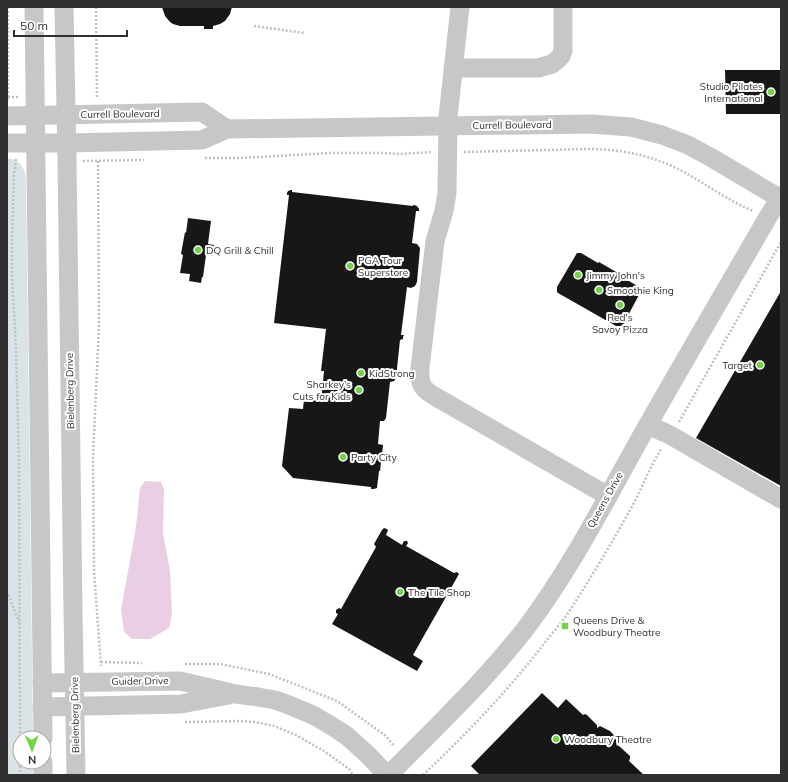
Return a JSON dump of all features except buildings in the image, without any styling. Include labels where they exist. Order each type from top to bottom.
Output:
[{"type":"street","points":[[34,7],[43,730]]},
{"type":"street","name":"Bielenberg Drive","points":[[64,7],[76,775]]},
{"type":"street","points":[[460,7],[449,109],[447,193],[444,211],[435,240],[419,377],[424,389],[436,397],[608,496]]},
{"type":"street","points":[[453,68],[538,68],[552,64],[561,56],[564,44],[563,7]]},
{"type":"street","name":"Currell Boulevard","points":[[7,116],[202,112],[227,129]]},
{"type":"street","name":"Currell Boulevard","points":[[7,143],[202,140],[227,129],[591,124],[631,127],[662,135],[688,145],[780,198]]},
{"type":"street","name":"Queens Drive","points":[[388,775],[484,679],[526,628],[570,561],[780,198]]},
{"type":"street","points":[[648,425],[670,435],[781,499]]},
{"type":"street","name":"Guider Drive","points":[[42,682],[180,681],[236,694],[275,700],[321,719],[338,730],[356,744],[388,775]]},
{"type":"street","name":"Guider Drive","points":[[42,707],[181,704],[236,694]]},
{"type":"path","points":[[8,7],[8,97]]},
{"type":"path","points":[[96,7],[97,97]]},
{"type":"path","points":[[254,26],[304,33]]},
{"type":"path","points":[[466,152],[605,149],[628,152],[644,156],[674,168],[740,206]]},
{"type":"path","points":[[211,158],[434,152]]},
{"type":"path","points":[[16,160],[14,183],[12,278],[16,349],[19,462],[20,730]]},
{"type":"path","points":[[98,162],[99,326],[93,457],[94,571],[102,682]]},
{"type":"path","points":[[680,420],[781,242]]},
{"type":"path","points":[[423,775],[462,737],[502,694],[566,616],[601,560],[637,496],[653,461],[660,450]]},
{"type":"path","points":[[7,591],[20,624]]},
{"type":"path","points":[[178,722],[241,721],[274,726],[296,735],[324,751],[349,769],[353,775]]},
{"type":"shaded area","points":[[7,158],[20,164],[24,170],[26,178],[33,730],[12,730],[12,770],[33,770],[33,775],[7,775]]},
{"type":"shaded area","points":[[145,481],[161,482],[164,489],[163,533],[170,571],[172,615],[169,628],[150,639],[132,639],[124,632],[121,610],[136,527],[140,488]]},
{"type":"place","name":"Studio Pilates International","points":[[771,92]]},
{"type":"place","name":"DQ Grill & Chill","points":[[198,250]]},
{"type":"place","name":"PGA Tour Superstore","points":[[350,266]]},
{"type":"place","name":"Jimmy John's","points":[[578,275]]},
{"type":"place","name":"Smoothie King","points":[[599,290]]},
{"type":"place","name":"Red's Savoy Pizza","points":[[620,305]]},
{"type":"place","name":"Target","points":[[760,365]]},
{"type":"place","name":"KidStrong","points":[[361,373]]},
{"type":"place","name":"Sharkey’s Cuts for Kids","points":[[359,390]]},
{"type":"place","name":"Party City","points":[[343,457]]},
{"type":"place","name":"The Tile Shop","points":[[400,592]]},
{"type":"place","name":"Queens Drive & Woodbury Theatre","points":[[565,626]]},
{"type":"place","name":"Woodbury Theatre","points":[[556,739]]}]
